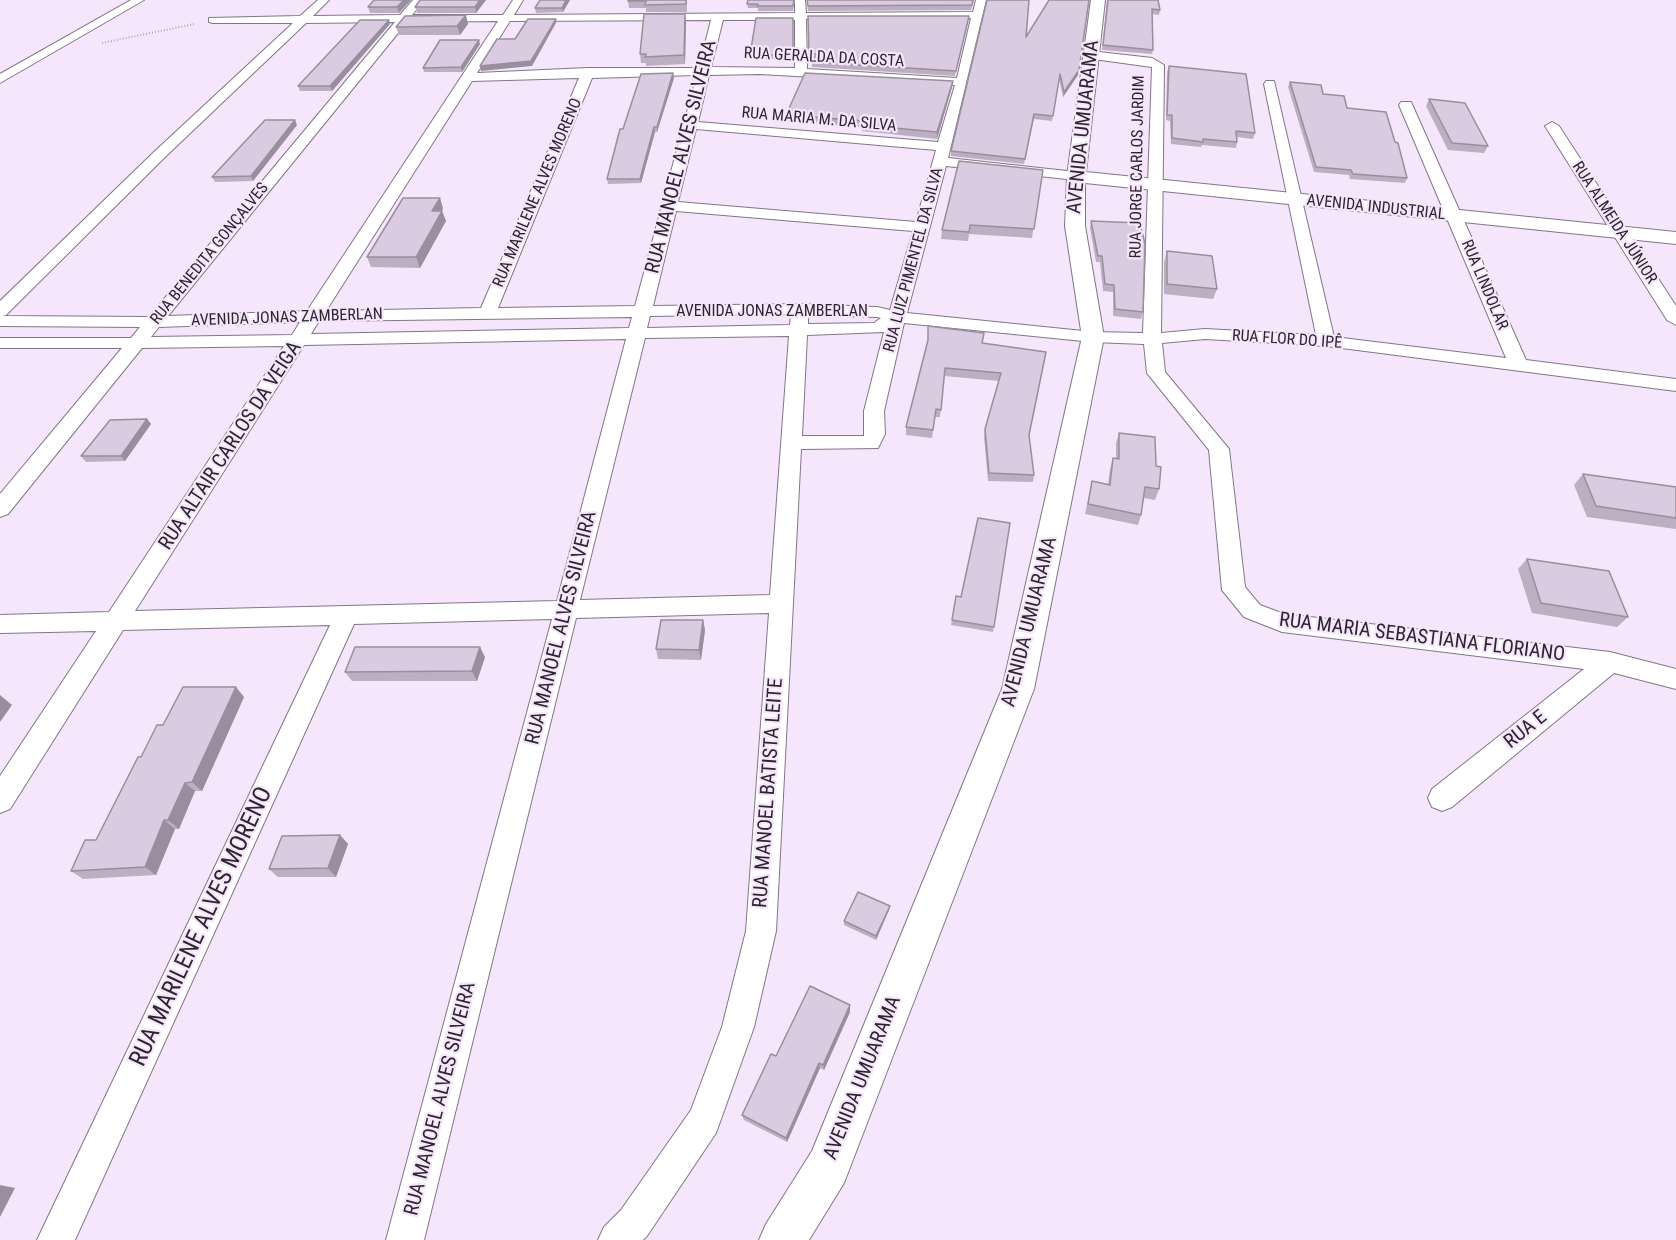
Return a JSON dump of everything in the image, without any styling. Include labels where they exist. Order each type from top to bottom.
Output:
[{"type":"street","points":[[0,79],[139,0]]},
{"type":"street","points":[[0,311],[159,155],[324,0]]},
{"type":"street","name":"RUA BENEDITA GONÇALVES","points":[[0,509],[419,0]]},
{"type":"street","name":"RUA ALTAIR CARLOS DA VEIGA","points":[[0,800],[301,339],[313,316],[518,0]]},
{"type":"street","points":[[800,0],[801,71]]},
{"type":"street","points":[[910,0],[913,15]]},
{"type":"street","name":"AVENIDA UMUARAMA","points":[[782,1240],[828,1167],[1018,689],[1093,337],[1075,226],[1076,176],[1098,0]]},
{"type":"street","points":[[213,20],[507,18],[613,13],[717,16],[913,15],[979,8]]},
{"type":"street","name":"RUA LUIZ PIMENTEL DA SILVA","points":[[792,442],[871,443],[875,434],[874,411],[897,317],[962,82],[979,8]]},
{"type":"street","name":"RUA MANOEL ALVES SILVEIRA","points":[[405,1240],[717,16]]},
{"type":"street","name":"RUA JORGE CARLOS JARDIM","points":[[1090,55],[1152,62],[1158,65],[1152,339]]},
{"type":"street","name":"RUA GERALDA DA COSTA","points":[[468,77],[705,70],[801,71],[962,82]]},
{"type":"street","name":"RUA MARILENE ALVES MORENO","points":[[487,314],[588,72]]},
{"type":"street","points":[[1270,84],[1326,341]]},
{"type":"street","name":"RUA LINDOLAR","points":[[1406,105],[1519,366]]},
{"type":"street","name":"RUA MARIA M. DA SILVA","points":[[691,125],[942,154],[1076,176]]},
{"type":"street","name":"RUA ALMEIDA JÚNIOR","points":[[1552,126],[1676,320]]},
{"type":"street","name":"AVENIDA INDUSTRIAL","points":[[1076,176],[1676,238]]},
{"type":"street","points":[[670,206],[923,227]]},
{"type":"street","name":"AVENIDA JONAS ZAMBERLAN","points":[[0,321],[154,322],[313,316],[487,314],[640,322]]},
{"type":"street","name":"AVENIDA JONAS ZAMBERLAN","points":[[0,343],[138,343],[301,339],[640,322],[799,320],[878,328],[897,317]]},
{"type":"street","name":"RUA FLOR DO IPÊ","points":[[897,317],[1093,337],[1152,339],[1204,334],[1326,341],[1676,385]]},
{"type":"street","name":"RUA MANOEL BATISTA LEITE","points":[[617,1240],[634,1223],[704,1121],[738,1027],[761,931],[799,320]]},
{"type":"street","name":"RUA MARIA SEBASTIANA FLORIANO","points":[[1152,339],[1156,373],[1219,449],[1234,590],[1252,611],[1282,623],[1610,662],[1676,679]]},
{"type":"street","points":[[0,624],[781,604]]},
{"type":"street","name":"RUA MARILENE ALVES MORENO","points":[[56,1240],[347,614]]},
{"type":"street","name":"RUA E","points":[[1442,798],[1610,662]]},
{"type":"path","points":[[98,44],[213,20]]},
{"type":"building","points":[[374,0],[404,0],[397,7],[368,7]]},
{"type":"building","points":[[420,0],[480,0],[475,7],[415,7]]},
{"type":"building","points":[[540,0],[566,0],[562,8],[535,8]]},
{"type":"building","points":[[628,0],[686,0],[686,4],[645,5],[646,1]]},
{"type":"building","points":[[748,0],[794,0],[793,6],[757,6],[758,4],[747,4]]},
{"type":"building","points":[[807,0],[973,0],[972,5],[808,6]]},
{"type":"building","points":[[987,0],[1029,0],[1026,37],[1049,0],[1089,0],[1079,70],[1064,92],[1060,74],[1053,116],[1034,114],[1025,159],[951,151]]},
{"type":"building","points":[[1108,0],[1158,0],[1160,10],[1152,9],[1153,50],[1103,45]]},
{"type":"building","points":[[644,14],[685,14],[684,55],[645,57],[646,54],[640,54]]},
{"type":"building","points":[[466,15],[457,26],[396,27],[405,16]]},
{"type":"building","points":[[808,16],[969,16],[956,71],[812,62],[817,54],[809,54]]},
{"type":"building","points":[[756,18],[793,18],[793,55],[750,55]]},
{"type":"building","points":[[528,19],[556,19],[531,61],[480,66],[497,39],[515,39]]},
{"type":"building","points":[[360,20],[389,20],[330,86],[298,86]]},
{"type":"building","points":[[440,40],[479,40],[461,67],[423,68]]},
{"type":"building","points":[[1169,66],[1246,74],[1255,133],[1236,131],[1237,142],[1203,139],[1203,142],[1172,138],[1172,115],[1167,115]]},
{"type":"building","points":[[673,73],[657,127],[654,127],[640,179],[607,179],[620,129],[623,129],[641,74]]},
{"type":"building","points":[[805,73],[953,81],[937,132],[862,125],[864,121],[786,115]]},
{"type":"building","points":[[1290,82],[1321,85],[1323,94],[1344,96],[1347,108],[1386,112],[1395,142],[1398,143],[1407,178],[1353,174],[1351,170],[1316,167]]},
{"type":"building","points":[[1429,99],[1465,103],[1488,146],[1452,143]]},
{"type":"building","points":[[265,120],[295,120],[251,176],[212,177]]},
{"type":"building","points":[[959,161],[1043,170],[1034,229],[970,225],[969,232],[942,230]]},
{"type":"building","points":[[403,198],[440,198],[432,211],[442,211],[416,257],[367,257]]},
{"type":"building","points":[[1091,221],[1140,223],[1145,244],[1143,312],[1115,309],[1114,285],[1105,284],[1102,256],[1098,256]]},
{"type":"building","points":[[1167,251],[1212,256],[1217,289],[1167,284]]},
{"type":"building","points":[[928,326],[984,333],[982,343],[1046,352],[1029,435],[1034,475],[989,473],[985,429],[1001,373],[945,368],[941,410],[936,409],[933,430],[906,427],[928,340]]},
{"type":"building","points":[[147,419],[121,456],[81,456],[110,420]]},
{"type":"building","points":[[1119,433],[1155,437],[1156,466],[1161,467],[1159,489],[1145,487],[1141,515],[1088,504],[1092,481],[1110,485],[1113,458],[1119,459]]},
{"type":"building","points":[[1583,474],[1676,487],[1676,518],[1596,506]]},
{"type":"building","points":[[978,518],[1010,523],[994,627],[952,620],[956,596],[961,597]]},
{"type":"building","points":[[1527,559],[1609,571],[1628,617],[1541,603]]},
{"type":"building","points":[[661,620],[703,620],[699,650],[656,649]]},
{"type":"building","points":[[355,647],[480,647],[472,671],[345,672]]},
{"type":"building","points":[[183,687],[236,687],[192,782],[185,783],[168,820],[164,820],[145,867],[71,871],[85,840],[96,840],[138,757],[141,757],[157,725],[163,725]]},
{"type":"building","points":[[340,835],[328,868],[269,869],[282,836]]},
{"type":"building","points":[[858,892],[890,906],[876,936],[844,921]]},
{"type":"building","points":[[810,986],[850,1005],[823,1065],[819,1063],[786,1138],[742,1115],[771,1054],[776,1056]]}]
